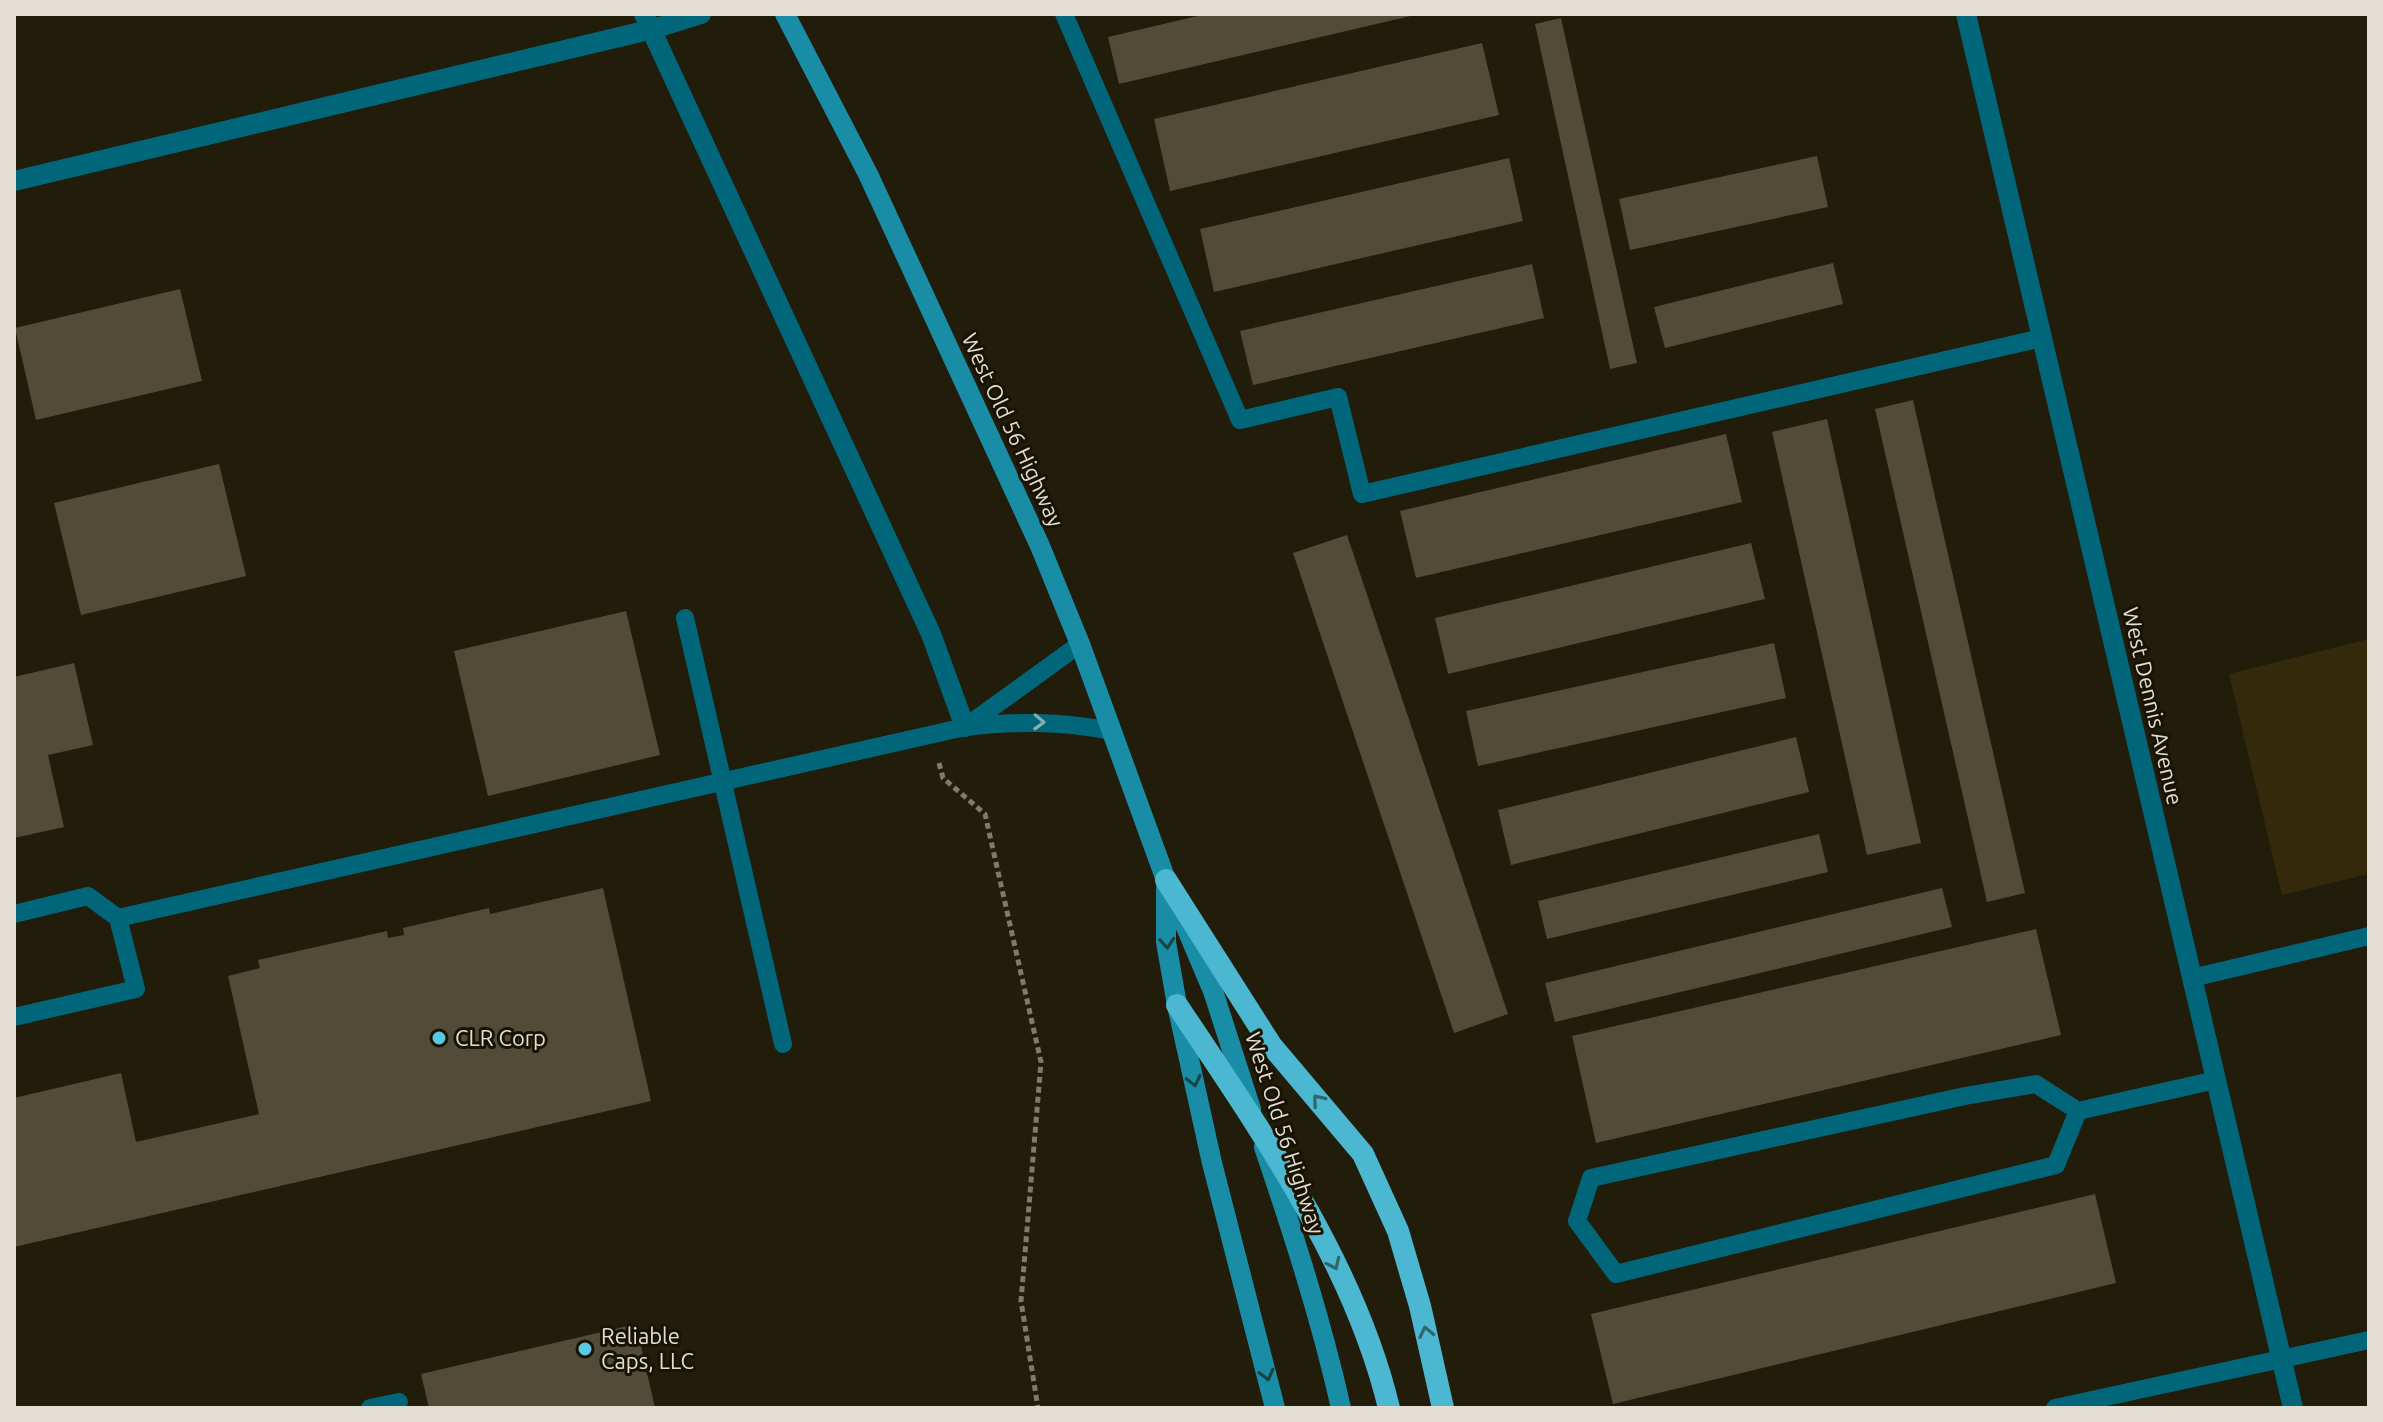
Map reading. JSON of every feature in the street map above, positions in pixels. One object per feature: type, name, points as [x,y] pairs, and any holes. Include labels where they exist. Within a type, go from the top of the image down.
[{"type":"highway","points":[[1166,880],[1271,1045],[1363,1154],[1398,1231],[1420,1306],[1443,1408]]},
{"type":"highway","points":[[1177,1005],[1255,1123],[1323,1242],[1355,1308],[1389,1408]]},
{"type":"main road","name":"West Old 56 Highway","points":[[785,14],[868,174],[1040,546],[1080,644],[1166,880],[1213,991],[1296,1239],[1326,1342],[1341,1408]]},
{"type":"main road","name":"West Old 56 Highway","points":[[1166,880],[1166,942],[1177,1005],[1212,1163],[1275,1408]]},
{"type":"street","points":[[14,181],[648,21],[701,14]]},
{"type":"street","name":"West Dennis Avenue","points":[[1966,14],[2293,1408]]},
{"type":"street","points":[[648,21],[931,634],[965,727]]},
{"type":"lane","points":[[1064,14],[1240,420],[1338,397],[1362,494],[2042,338]]},
{"type":"lane","points":[[685,618],[783,1044]]},
{"type":"lane","points":[[965,727],[1080,644]]},
{"type":"lane","points":[[118,918],[965,727],[1020,721],[1070,723],[1111,731]]},
{"type":"lane","points":[[14,914],[88,896],[118,918],[136,989],[14,1017]]},
{"type":"lane","points":[[2192,978],[2369,936]]},
{"type":"lane","points":[[2078,1111],[2056,1165],[1616,1274],[1577,1221],[1591,1178],[1965,1096],[2036,1084],[2078,1111],[2216,1080]]},
{"type":"lane","points":[[2055,1408],[2111,1402],[2369,1340]]},
{"type":"lane","points":[[370,1408],[399,1402]]},
{"type":"path","points":[[932,735],[943,778],[985,814],[1041,1062],[1021,1301],[1038,1408]]},
{"type":"shaded area","points":[[2369,639],[2369,874],[2282,895],[2229,674]]},
{"type":"building","points":[[1206,14],[1415,15],[1119,84],[1108,37]]},
{"type":"building","points":[[1561,18],[1637,363],[1610,369],[1535,24]]},
{"type":"building","points":[[1482,43],[1499,115],[1170,191],[1154,119]]},
{"type":"building","points":[[1817,156],[1828,207],[1630,250],[1619,199]]},
{"type":"building","points":[[1509,158],[1523,221],[1214,292],[1200,229]]},
{"type":"building","points":[[1833,263],[1843,304],[1665,348],[1654,307]]},
{"type":"building","points":[[1532,264],[1544,318],[1253,385],[1240,331]]},
{"type":"building","points":[[180,289],[202,381],[36,420],[15,328]]},
{"type":"building","points":[[1913,400],[2025,893],[1987,902],[1875,409]]},
{"type":"building","points":[[1827,419],[1921,843],[1867,855],[1772,432]]},
{"type":"building","points":[[1726,434],[1742,502],[1416,578],[1400,511]]},
{"type":"building","points":[[219,464],[246,576],[81,615],[54,503]]},
{"type":"building","points":[[1347,535],[1508,1014],[1454,1033],[1293,553]]},
{"type":"building","points":[[1751,543],[1765,599],[1448,674],[1435,618]]},
{"type":"building","points":[[626,611],[660,755],[488,796],[454,651]]},
{"type":"building","points":[[1774,643],[1786,698],[1478,766],[1466,711]]},
{"type":"building","points":[[74,663],[93,745],[48,755],[64,827],[14,838],[14,677]]},
{"type":"building","points":[[1796,737],[1809,792],[1511,865],[1498,810]]},
{"type":"building","points":[[1819,834],[1828,872],[1547,939],[1538,901]]},
{"type":"building","name":"CLR Corp","points":[[603,888],[651,1101],[14,1247],[14,1098],[121,1073],[136,1142],[259,1114],[228,976],[260,968],[258,960],[387,931],[388,938],[404,935],[403,928],[489,908],[490,914]]},
{"type":"building","points":[[1942,888],[1952,927],[1555,1022],[1545,983]]},
{"type":"building","points":[[2036,929],[2061,1035],[1596,1143],[1572,1036]]},
{"type":"building","points":[[2095,1194],[2116,1283],[1613,1404],[1591,1314]]},
{"type":"building","name":"Reliable Caps, LLC","points":[[636,1324],[655,1408],[429,1408],[421,1374]]},
{"type":"place","name":"CLR Corp","points":[[439,1038]]},
{"type":"place","name":"Reliable Caps, LLC","points":[[585,1349]]}]
